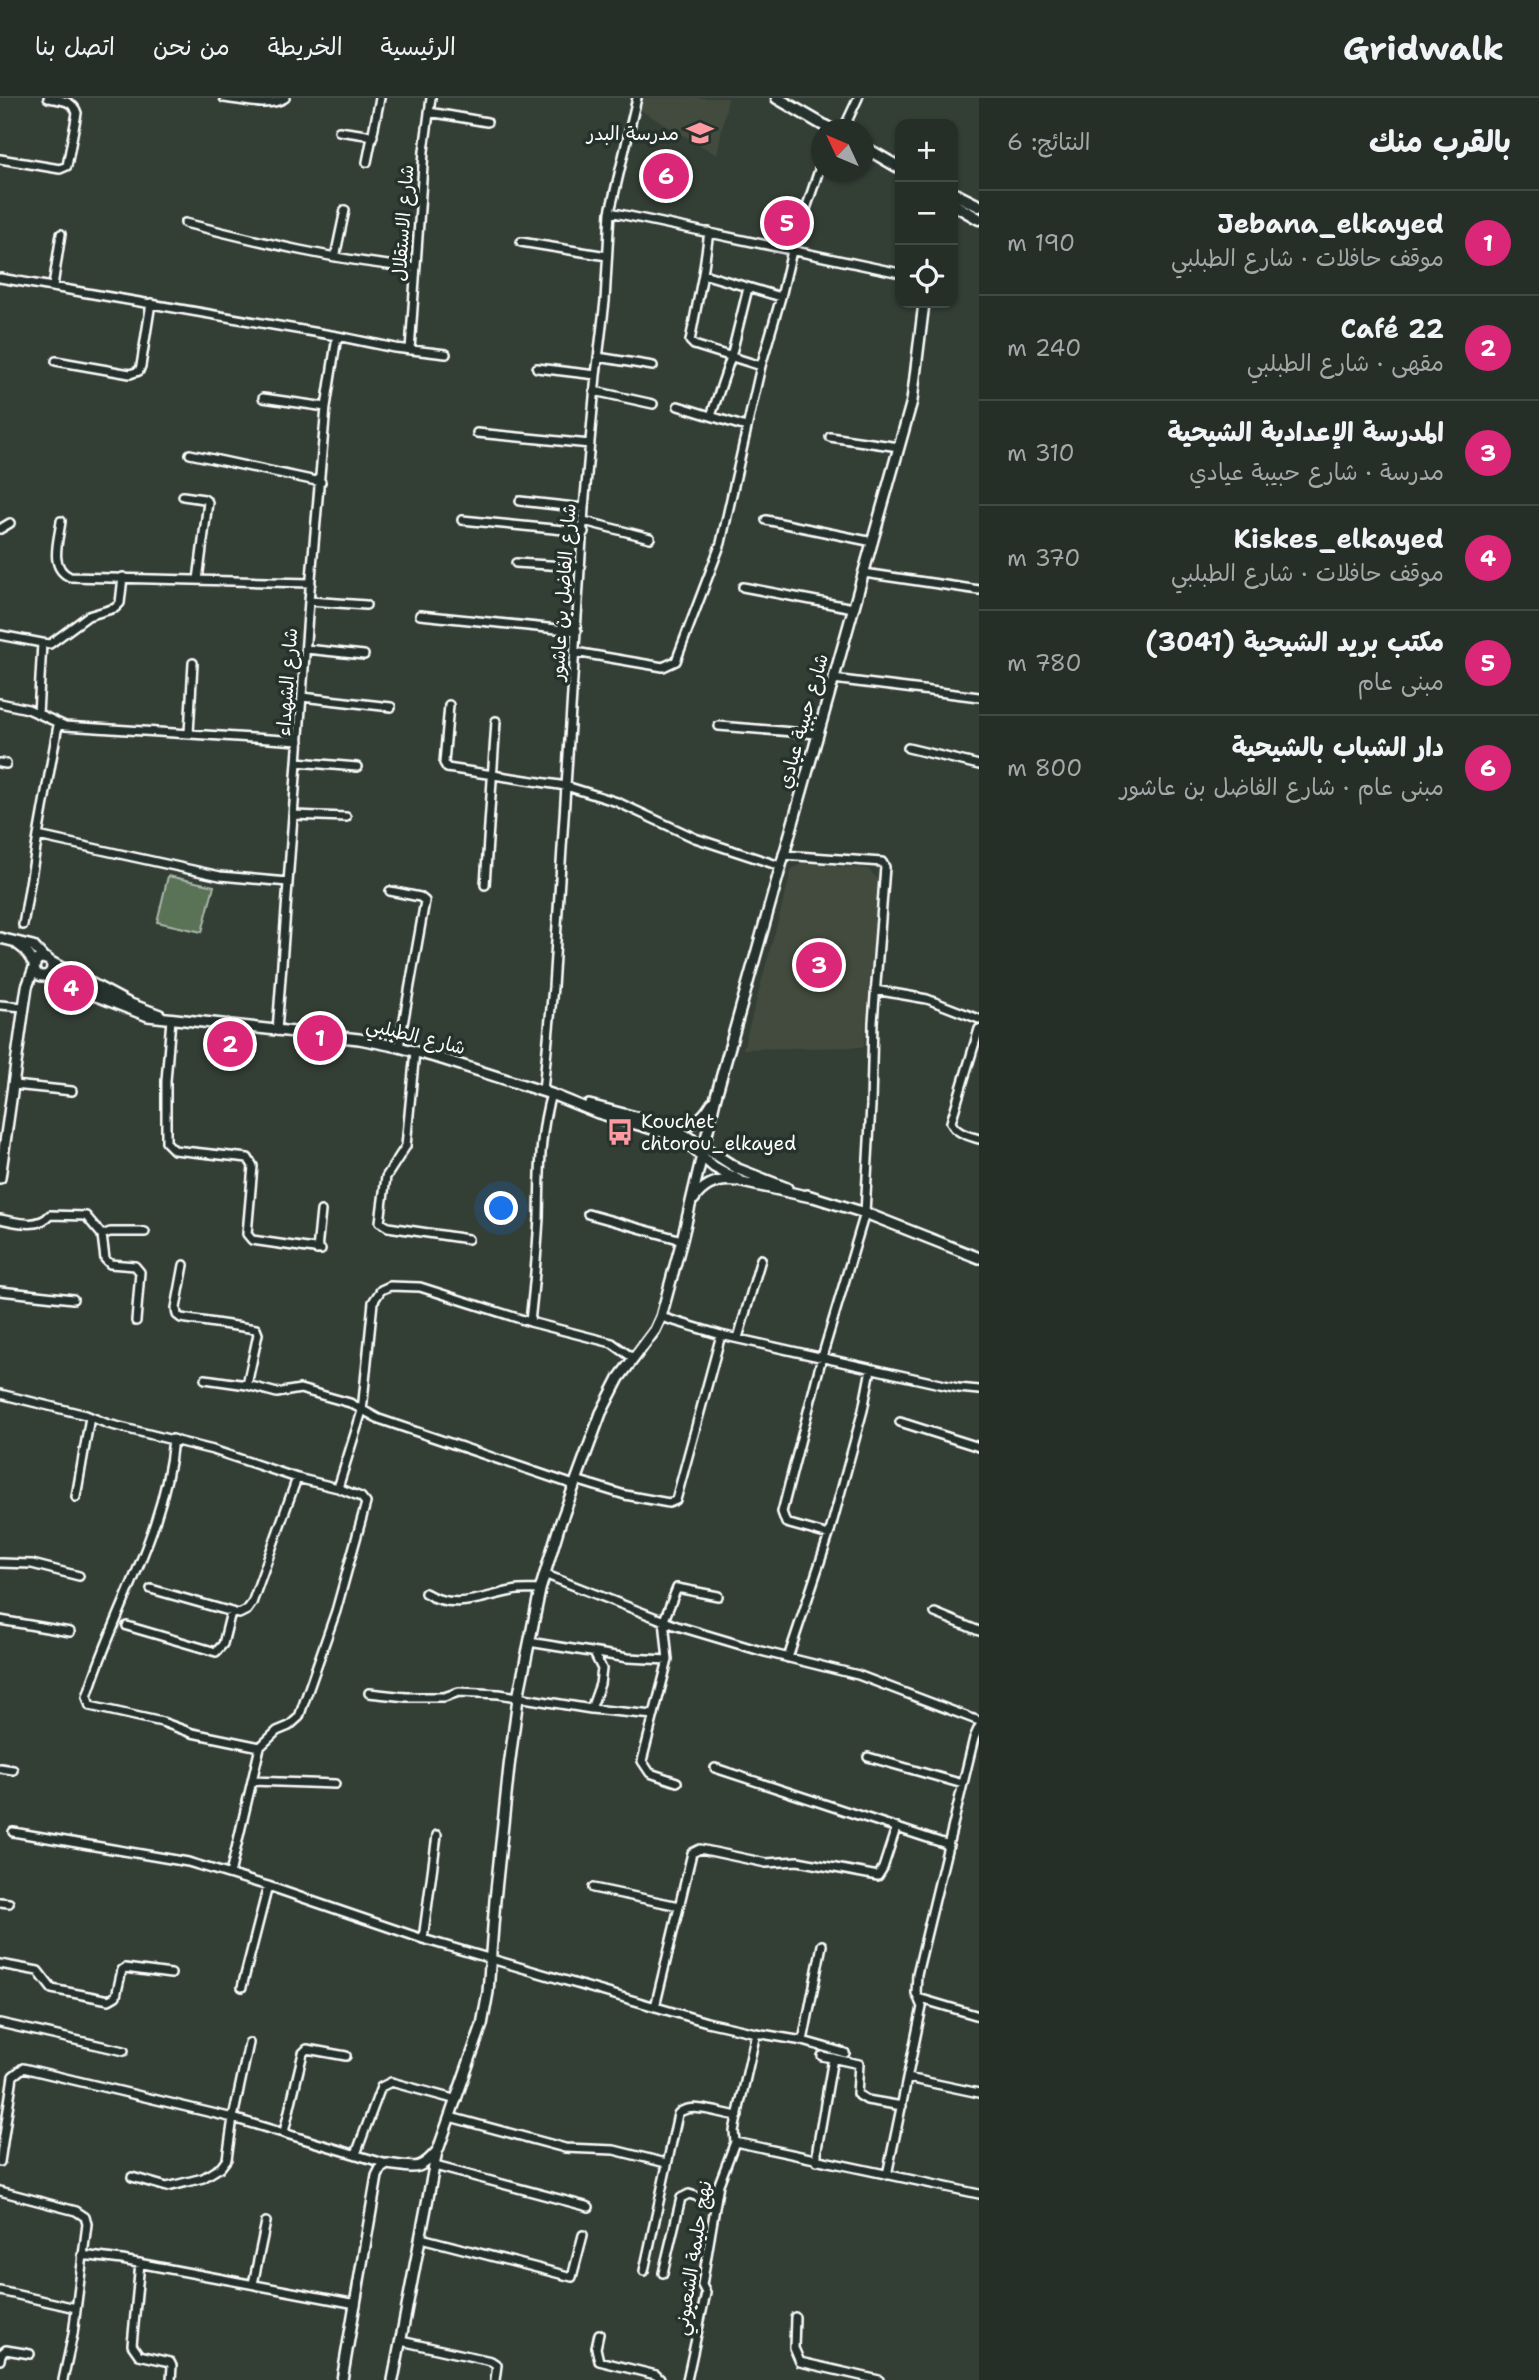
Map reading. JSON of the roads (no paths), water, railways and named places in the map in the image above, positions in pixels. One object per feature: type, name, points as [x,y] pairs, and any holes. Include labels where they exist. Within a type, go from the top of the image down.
[{"type":"main road","points":[[777,98],[813,119]]},
{"type":"main road","points":[[874,153],[895,165]]},
{"type":"main road","points":[[958,198],[979,206]]},
{"type":"main road","points":[[958,200],[979,219]]},
{"type":"street","points":[[0,159],[60,169],[67,166],[77,113],[69,102],[48,98]]},
{"type":"street","points":[[224,98],[267,102],[277,102],[285,98]]},
{"type":"street","points":[[367,162],[380,98]]},
{"type":"street","name":"شارع الاستقلال","points":[[410,350],[424,151],[431,98]]},
{"type":"street","name":"شارع الفاضل بن عاشور","points":[[530,1322],[594,391],[605,301],[610,212],[637,98]]},
{"type":"street","points":[[849,119],[858,98]]},
{"type":"street","points":[[429,112],[487,122]]},
{"type":"street","points":[[339,131],[373,136]]},
{"type":"street","points":[[575,652],[663,667],[676,661],[692,612],[719,550],[761,366],[792,251],[814,182]]},
{"type":"street","points":[[335,257],[345,210]]},
{"type":"street","points":[[610,212],[895,272]]},
{"type":"street","points":[[186,223],[279,247],[375,264],[416,268]]},
{"type":"street","points":[[709,232],[690,341],[694,345],[761,366]]},
{"type":"street","points":[[52,286],[61,234]]},
{"type":"street","points":[[521,242],[607,256]]},
{"type":"street","points":[[703,274],[781,297]]},
{"type":"street","points":[[0,278],[410,350],[446,354]]},
{"type":"street","points":[[712,416],[731,357],[748,288]]},
{"type":"street","points":[[56,361],[136,373],[141,368],[151,303]]},
{"type":"street","name":"شارع حبيبة عيادي","points":[[393,2380],[438,2150],[482,2025],[518,1698],[544,1574],[601,1413],[619,1378],[655,1330],[661,1317],[703,1157],[716,1096],[912,401],[923,308]]},
{"type":"street","name":"شارع الشهداء","points":[[277,1031],[309,601],[327,407],[337,336]]},
{"type":"street","points":[[598,357],[653,366]]},
{"type":"street","points":[[537,368],[596,375]]},
{"type":"street","points":[[594,391],[653,404]]},
{"type":"street","points":[[263,398],[327,407]]},
{"type":"street","points":[[678,407],[746,427]]},
{"type":"street","points":[[477,433],[590,444]]},
{"type":"street","points":[[830,437],[899,447]]},
{"type":"street","points":[[190,454],[321,482]]},
{"type":"street","points":[[183,496],[208,502],[198,580]]},
{"type":"street","points":[[520,501],[584,508]]},
{"type":"street","points":[[462,520],[584,531]]},
{"type":"street","points":[[766,520],[873,542]]},
{"type":"street","points":[[61,521],[56,562],[62,572],[70,577],[311,583]]},
{"type":"street","points":[[584,522],[650,538]]},
{"type":"street","points":[[0,529],[10,523]]},
{"type":"street","points":[[516,564],[581,567]]},
{"type":"street","points":[[864,573],[979,590]]},
{"type":"street","points":[[0,635],[51,643],[88,616],[115,608],[120,603],[123,577]]},
{"type":"street","points":[[743,587],[853,608]]},
{"type":"street","points":[[309,601],[366,605]]},
{"type":"street","points":[[420,615],[577,631]]},
{"type":"street","points":[[38,714],[42,643]]},
{"type":"street","points":[[306,649],[364,655]]},
{"type":"street","points":[[189,733],[193,663]]},
{"type":"street","points":[[833,679],[979,697]]},
{"type":"street","points":[[303,697],[391,707]]},
{"type":"street","points":[[0,703],[20,707],[58,724],[299,741]]},
{"type":"street","points":[[449,705],[444,763],[446,766],[566,786],[617,802],[695,838],[780,866]]},
{"type":"street","points":[[485,885],[496,721]]},
{"type":"street","points":[[23,925],[58,724]]},
{"type":"street","points":[[719,726],[817,734]]},
{"type":"street","points":[[908,748],[979,765]]},
{"type":"street","points":[[297,761],[357,766]]},
{"type":"street","points":[[293,815],[346,817]]},
{"type":"street","points":[[38,836],[220,876],[288,882]]},
{"type":"street","points":[[783,855],[884,864],[882,923],[875,990],[865,1213],[822,1357],[782,1516],[784,1521],[791,1525],[828,1535]]},
{"type":"street","points":[[390,891],[421,897],[425,901],[399,1046]]},
{"type":"street","name":"شارع الطبلبي","points":[[0,938],[33,946],[47,960],[128,1003],[168,1018]]},
{"type":"street","points":[[12,939],[25,950],[37,974],[44,976]]},
{"type":"street","points":[[0,1005],[25,1002],[44,976],[51,971],[47,960],[39,960],[34,966],[27,987],[25,1002],[14,1086],[0,1174]]},
{"type":"street","name":"شارع الطبلبي","points":[[44,976],[148,1016],[399,1046],[547,1092],[598,1113],[666,1133],[690,1146],[714,1167],[742,1182],[811,1197],[865,1213],[979,1258]]},
{"type":"street","points":[[875,990],[927,999],[979,1019]]},
{"type":"street","points":[[168,1018],[166,1142],[174,1150],[248,1158],[253,1166],[247,1234],[252,1240],[319,1250],[321,1211]]},
{"type":"street","points":[[979,1029],[951,1122],[953,1128],[979,1139]]},
{"type":"street","points":[[415,1051],[406,1146],[386,1178],[380,1222],[388,1227],[468,1240]]},
{"type":"street","points":[[14,1086],[72,1091]]},
{"type":"street","points":[[666,1124],[691,1125],[706,1113],[716,1096]]},
{"type":"street","name":"شارع الطبلبي","points":[[570,1101],[666,1124],[738,1169],[811,1197]]},
{"type":"street","points":[[690,1207],[697,1194],[712,1183],[726,1180],[742,1182]]},
{"type":"street","points":[[588,1214],[682,1240]]},
{"type":"street","points":[[0,1219],[33,1224],[44,1222],[50,1215],[86,1216],[102,1235],[105,1259],[110,1264],[135,1266],[140,1272],[136,1321]]},
{"type":"street","points":[[102,1235],[110,1232],[145,1232]]},
{"type":"street","points":[[738,1338],[761,1259]]},
{"type":"street","points":[[184,1265],[177,1315],[181,1318],[256,1329],[258,1334],[247,1385]]},
{"type":"street","points":[[338,1488],[362,1411],[373,1302],[381,1290],[390,1286],[402,1284],[420,1287],[530,1322],[612,1343],[633,1359]]},
{"type":"street","points":[[0,1291],[73,1299]]},
{"type":"street","points":[[661,1317],[721,1335],[958,1388],[979,1390]]},
{"type":"street","points":[[205,1379],[247,1385],[277,1393],[300,1389],[350,1403],[379,1419],[575,1483],[669,1503],[676,1500],[721,1335]]},
{"type":"street","points":[[788,1658],[828,1535],[863,1410],[871,1369]]},
{"type":"street","points":[[0,1394],[173,1439],[338,1488],[360,1497],[366,1503],[336,1611],[299,1717],[289,1726],[277,1731],[260,1747],[229,1874]]},
{"type":"street","points":[[76,1497],[90,1417]]},
{"type":"street","points":[[900,1422],[979,1447]]},
{"type":"street","points":[[173,1439],[163,1499],[153,1533],[109,1633],[87,1700],[90,1706],[162,1722],[192,1733],[260,1747]]},
{"type":"street","points":[[151,1589],[239,1614],[247,1610],[252,1603],[297,1478]]},
{"type":"street","points":[[0,1563],[32,1564],[79,1576]]},
{"type":"street","points":[[544,1574],[677,1626],[869,1678],[979,1721]]},
{"type":"street","points":[[677,1782],[650,1773],[642,1761],[668,1660],[664,1620],[677,1588],[718,1596]]},
{"type":"street","points":[[425,1593],[456,1603],[510,1591],[540,1590]]},
{"type":"street","points":[[127,1626],[216,1652],[223,1644],[231,1612]]},
{"type":"street","points":[[935,1613],[979,1631]]},
{"type":"street","points":[[0,1620],[70,1632]]},
{"type":"street","points":[[528,1642],[594,1653],[668,1660]]},
{"type":"street","points":[[591,1709],[602,1669],[594,1653]]},
{"type":"street","points":[[369,1693],[444,1697],[459,1692],[654,1715]]},
{"type":"street","points":[[887,2175],[922,2007],[915,1987],[917,1975],[979,1727]]},
{"type":"street","points":[[868,1757],[963,1784]]},
{"type":"street","points":[[0,1768],[13,1770]]},
{"type":"street","points":[[715,1768],[949,1844]]},
{"type":"street","points":[[252,1781],[335,1784]]},
{"type":"street","points":[[655,2007],[669,1957],[687,1865],[696,1850],[710,1850],[766,1863],[798,1861],[820,1864],[877,1876],[883,1867],[896,1828]]},
{"type":"street","points":[[13,1832],[176,1860],[229,1874],[423,1939],[655,2007],[756,2034],[803,2041],[845,2053]]},
{"type":"street","points":[[423,1939],[437,1835]]},
{"type":"street","points":[[242,1987],[268,1886]]},
{"type":"street","points":[[593,1888],[679,1906]]},
{"type":"street","points":[[0,1902],[9,1903]]},
{"type":"street","points":[[803,2041],[822,1945]]},
{"type":"street","points":[[0,1964],[38,1970],[53,1989],[109,2000],[116,1996],[122,1970],[125,1968],[171,1974]]},
{"type":"street","points":[[918,1998],[979,2016]]},
{"type":"street","points":[[0,2023],[124,2051]]},
{"type":"street","name":"نهج حليمة الشعبوني","points":[[687,2380],[706,2293],[702,2285],[715,2202],[735,2142],[734,2131],[756,2034]]},
{"type":"street","points":[[132,2177],[167,2187],[203,2178],[221,2167],[227,2159],[249,2043]]},
{"type":"street","points":[[284,2132],[303,2053],[307,2049],[346,2056]]},
{"type":"street","points":[[822,2056],[859,2064],[857,2094],[867,2100],[902,2106]]},
{"type":"street","points":[[817,2161],[820,2124],[833,2059]]},
{"type":"street","points":[[0,2162],[13,2076],[23,2068],[233,2118],[387,2164],[421,2166],[438,2150]]},
{"type":"street","points":[[908,2078],[979,2093]]},
{"type":"street","points":[[356,2154],[381,2087],[391,2082],[457,2100]]},
{"type":"street","points":[[644,2271],[675,2120],[680,2111],[690,2108],[738,2116]]},
{"type":"street","points":[[450,2117],[565,2148],[614,2150],[666,2163]]},
{"type":"street","points":[[735,2142],[979,2194]]},
{"type":"street","points":[[342,2380],[374,2185],[381,2168],[387,2164]]},
{"type":"street","points":[[435,2166],[589,2207]]},
{"type":"street","points":[[0,2191],[82,2214],[87,2224],[73,2334],[63,2380]]},
{"type":"street","points":[[663,2273],[681,2198],[690,2194],[715,2202]]},
{"type":"street","points":[[253,2284],[266,2222]]},
{"type":"street","points":[[421,2238],[572,2277],[583,2235]]},
{"type":"street","points":[[82,2255],[140,2263],[356,2304]]},
{"type":"street","points":[[140,2263],[132,2345],[139,2355],[170,2362],[171,2380]]},
{"type":"street","points":[[0,2291],[76,2308]]},
{"type":"street","points":[[795,2317],[794,2348],[800,2362],[879,2380]]},
{"type":"street","points":[[599,2334],[596,2348],[599,2361],[656,2375],[661,2380]]},
{"type":"street","points":[[401,2341],[491,2361],[497,2365],[495,2380]]},
{"type":"street","points":[[0,2360],[1,2354],[6,2350],[30,2354]]},
{"type":"place","name":"مدرسة البدر","points":[[700,133]]},
{"type":"place","name":"دار الشباب بالشيحية","points":[[666,176]]},
{"type":"place","name":"مكتب بريد الشيحية (3041)","points":[[787,223]]},
{"type":"place","name":"المدرسة الإعدادية الشيحية","points":[[819,965]]},
{"type":"place","name":"Kiskes_elkayed","points":[[71,988]]},
{"type":"place","name":"Jebana_elkayed","points":[[320,1038]]},
{"type":"place","name":"Café 22","points":[[230,1044]]},
{"type":"place","name":"Kouchet chtorou_elkayed","points":[[620,1132]]}]
